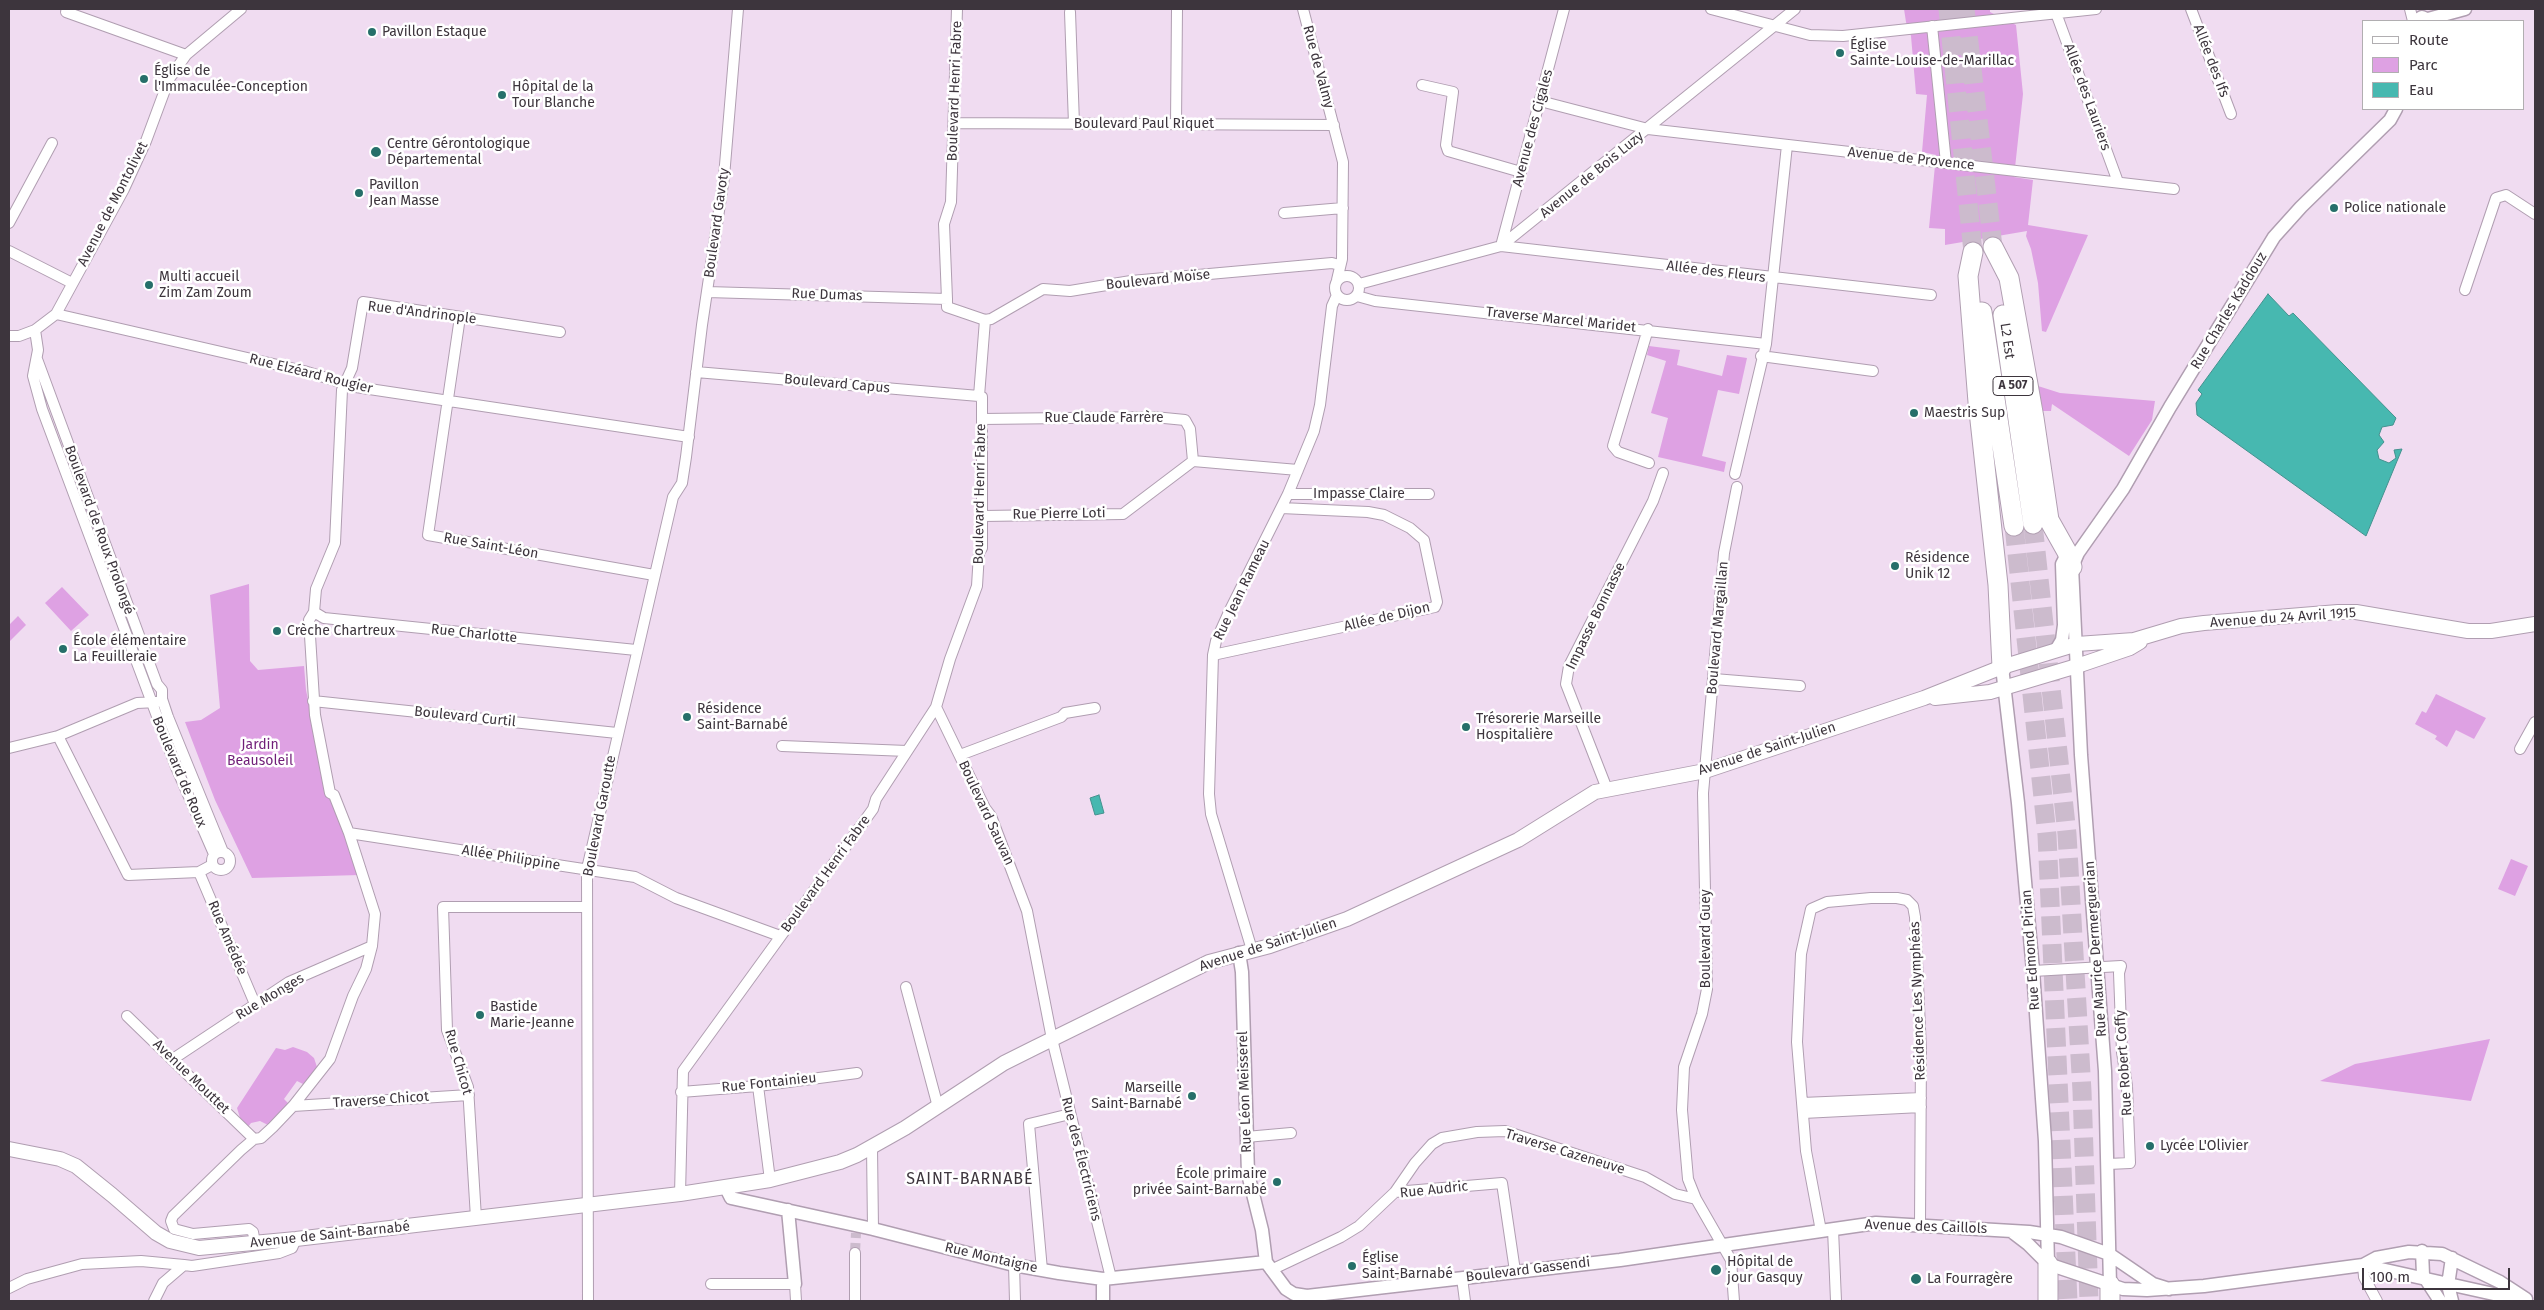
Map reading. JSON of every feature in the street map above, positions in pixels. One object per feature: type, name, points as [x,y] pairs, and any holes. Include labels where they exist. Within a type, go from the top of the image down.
[{"type":"highway","name":"L2 Est","points":[[2002,667],[1998,585],[1978,402],[1968,276],[1973,252],[2023,525],[1994,247],[2009,278],[2050,520],[2070,559]]},
{"type":"highway","points":[[2048,1264],[2048,1301]]},
{"type":"main road","name":"Avenue du 24 Avril 1915","points":[[2077,644],[2134,640],[2196,624],[2338,612],[2356,612],[2468,630],[2492,630],[2535,622]]},
{"type":"main road","name":"Avenue du 24 Avril 1915","points":[[2077,666],[2130,648],[2151,636]]},
{"type":"main road","name":"Avenue de Saint-Julien","points":[[680,1194],[770,1180],[840,1162],[872,1147],[1004,1064],[1052,1039],[1210,962],[1288,940],[1347,919],[1518,840],[1595,792],[1705,770],[1924,698],[2002,667],[2077,644]]},
{"type":"main road","name":"Avenue de Saint-Julien","points":[[1924,698],[1955,697],[2004,688],[2077,666]]},
{"type":"main road","name":"Avenue de Saint-Barnabé","points":[[9,1149],[60,1159],[76,1166],[156,1234],[170,1241],[199,1248],[296,1239],[680,1194]]},
{"type":"street","name":"Avenue de Montolivet","points":[[9,336],[19,336],[35,330],[56,314],[124,189],[146,141],[169,79],[186,55],[241,9]]},
{"type":"street","name":"Boulevard Gavoty","points":[[689,436],[696,372],[724,177],[738,9]]},
{"type":"street","name":"Boulevard Henri Fabre","points":[[946,299],[944,224],[951,202],[957,9]]},
{"type":"street","points":[[1176,124],[1177,9]]},
{"type":"street","name":"Rue de Valmy","points":[[1303,9],[1334,125]]},
{"type":"street","name":"Avenue des Cigales","points":[[1501,246],[1517,171],[1540,101],[1564,9]]},
{"type":"street","points":[[1711,9],[1772,27],[1810,35],[1842,36],[2096,9]]},
{"type":"street","name":"Avenue de Bois Luzy","points":[[1359,284],[1501,246],[1794,9]]},
{"type":"street","name":"Allée des Ifs","points":[[2191,9],[2231,114]]},
{"type":"street","points":[[2410,9],[2421,18],[2465,9]]},
{"type":"street","points":[[2449,20],[2465,9]]},
{"type":"street","points":[[64,10],[186,55]]},
{"type":"street","points":[[1070,12],[1074,124]]},
{"type":"street","name":"Allée des Lauriers","points":[[2056,13],[2118,182]]},
{"type":"street","points":[[1932,26],[1946,163]]},
{"type":"street","points":[[1422,85],[1453,92],[1446,145],[1448,151],[1517,171]]},
{"type":"street","name":"Avenue de Provence","points":[[1540,101],[1648,129],[2174,189]]},
{"type":"street","name":"Rue Charles Kaddouz","points":[[2056,650],[2062,640],[2064,625],[2061,572],[2124,489],[2170,407],[2274,237],[2301,207],[2390,120],[2395,110]]},
{"type":"street","name":"Boulevard Paul Riquet","points":[[954,123],[1334,125]]},
{"type":"street","points":[[1334,125],[1343,162],[1342,259],[1339,265],[1338,280],[1335,285],[1337,296],[1347,301],[1357,296],[1359,284],[1349,276],[1338,280]]},
{"type":"street","points":[[9,223],[52,143]]},
{"type":"street","points":[[1735,474],[1761,356],[1766,344],[1786,145]]},
{"type":"street","points":[[2465,290],[2496,198],[2506,195],[2535,214]]},
{"type":"street","points":[[1284,213],[1343,208]]},
{"type":"street","name":"Allée des Fleurs","points":[[1501,246],[1932,296]]},
{"type":"street","points":[[9,251],[72,283]]},
{"type":"street","name":"Boulevard Moïse","points":[[984,320],[991,319],[1043,289],[1070,291],[1130,281],[1332,263],[1339,265]]},
{"type":"street","name":"Rue Dumas","points":[[707,292],[946,299]]},
{"type":"street","name":"Rue Jean Rameau","points":[[1246,951],[1211,814],[1208,794],[1213,655],[1216,641],[1229,612],[1288,494],[1314,431],[1320,405],[1332,306],[1337,296]]},
{"type":"street","name":"Traverse Marcel Maridet","points":[[1357,296],[1375,301],[1648,329],[1766,344]]},
{"type":"street","points":[[946,299],[947,308],[984,320]]},
{"type":"street","name":"Rue d'Andrinople","points":[[344,382],[352,368],[363,302],[560,332]]},
{"type":"street","name":"Rue Elzéard Rougier","points":[[56,314],[344,382],[356,387],[689,436]]},
{"type":"street","name":"Rue Saint-Léon","points":[[460,317],[428,535],[654,575]]},
{"type":"street","name":"Boulevard Henri Fabre","points":[[680,1194],[683,1071],[873,809],[876,799],[936,707],[950,659],[977,586],[979,553],[982,548],[982,397],[979,396],[984,320]]},
{"type":"street","points":[[1648,329],[1613,446],[1618,452],[1649,463]]},
{"type":"street","name":"Boulevard de Roux Prolongé","points":[[35,330],[37,358],[156,684],[162,690],[162,699]]},
{"type":"street","points":[[1761,356],[1873,371]]},
{"type":"street","name":"Boulevard de Roux Prolongé","points":[[37,358],[33,376],[42,408],[146,688]]},
{"type":"street","name":"Boulevard Capus","points":[[696,372],[979,396]]},
{"type":"street","points":[[255,1243],[253,1232],[249,1228],[193,1234],[174,1229],[171,1221],[173,1216],[254,1139],[261,1138],[293,1106],[330,1059],[353,996],[366,969],[372,946],[375,914],[349,833],[334,795],[330,793],[313,701],[309,620],[314,612],[316,589],[335,544],[342,390],[344,382]]},
{"type":"street","name":"Rue Claude Farrère","points":[[982,419],[1154,417],[1185,420],[1190,429],[1192,461]]},
{"type":"street","name":"Boulevard Garoutte","points":[[588,1301],[586,1205],[588,1190],[587,869],[672,497],[682,483],[689,436]]},
{"type":"street","points":[[1192,461],[1298,470]]},
{"type":"street","name":"Rue Pierre Loti","points":[[983,516],[1123,514],[1192,461]]},
{"type":"street","name":"Impasse Bonnasse","points":[[1606,789],[1566,684],[1569,666],[1653,501],[1662,473]]},
{"type":"street","name":"Boulevard Margaillan","points":[[1705,770],[1724,553],[1737,487]]},
{"type":"street","name":"Impasse Claire","points":[[1288,494],[1429,494]]},
{"type":"street","name":"Allée de Dijon","points":[[1213,655],[1435,607],[1437,602],[1424,540],[1410,528],[1384,516],[1368,512],[1281,508]]},
{"type":"street","points":[[2070,559],[2077,644]]},
{"type":"street","name":"Rue Charlotte","points":[[314,612],[324,618],[636,650]]},
{"type":"street","name":"Rue Maurice Dermerguerian","points":[[2077,644],[2081,755],[2105,1070],[2109,1254]]},
{"type":"street","name":"Rue Edmond Pirian","points":[[2002,667],[2018,803],[2033,971],[2045,1141],[2047,1234]]},
{"type":"street","points":[[1714,679],[1800,686]]},
{"type":"street","points":[[137,703],[146,688],[156,684]]},
{"type":"street","name":"Boulevard de Roux","points":[[146,688],[176,767],[219,853],[230,860],[228,867],[218,870],[212,865],[199,872]]},
{"type":"street","name":"Boulevard de Roux","points":[[9,748],[58,736],[137,703],[151,703],[162,699],[219,853]]},
{"type":"street","name":"Boulevard Curtil","points":[[313,701],[617,733]]},
{"type":"street","name":"Boulevard Sauvan","points":[[936,707],[985,808],[991,816],[1027,911],[1052,1039]]},
{"type":"street","points":[[960,755],[1061,717],[1065,713],[1095,708]]},
{"type":"street","points":[[2520,750],[2535,722]]},
{"type":"street","points":[[58,736],[128,875],[199,872]]},
{"type":"street","points":[[782,746],[907,751]]},
{"type":"street","name":"Boulevard Guey","points":[[1705,770],[1707,989],[1702,1014],[1684,1067],[1682,1110],[1688,1179],[1696,1199],[1731,1260],[1734,1301]]},
{"type":"street","name":"Allée Philippine","points":[[349,833],[635,877],[676,898],[780,936]]},
{"type":"street","points":[[212,865],[219,853]]},
{"type":"street","name":"Rue Amédée","points":[[199,872],[255,1004]]},
{"type":"street","name":"Résidence Les Nymphéas","points":[[1836,1301],[1827,1230],[1806,1150],[1797,1042],[1797,1006],[1807,921],[1811,909],[1817,904],[1872,898],[1897,898],[1907,900],[1913,906],[1920,1031],[1920,1225]]},
{"type":"street","name":"Rue Chicot","points":[[476,1218],[469,1095],[447,1030],[442,907],[587,907]]},
{"type":"street","name":"Rue Monges","points":[[173,1059],[289,982],[372,946]]},
{"type":"street","name":"Rue Léon Meisserel","points":[[1246,951],[1242,972],[1248,1174],[1262,1230],[1268,1266]]},
{"type":"street","name":"Rue Robert Coffy","points":[[2033,971],[2121,966],[2119,973],[2122,1052],[2127,1086],[2130,1163],[2108,1164]]},
{"type":"street","points":[[906,987],[938,1107]]},
{"type":"street","name":"Avenue Mouttet","points":[[127,1016],[254,1139]]},
{"type":"street","name":"Rue des Électriciens","points":[[1052,1039],[1107,1278]]},
{"type":"street","name":"Rue Fontainieu","points":[[682,1092],[758,1086],[856,1073]]},
{"type":"street","points":[[758,1086],[770,1180]]},
{"type":"street","name":"Traverse Chicot","points":[[293,1106],[469,1095]]},
{"type":"street","points":[[1802,1108],[1921,1102]]},
{"type":"street","points":[[1042,1270],[1029,1124],[1070,1114]]},
{"type":"street","name":"Traverse Cazeneuve","points":[[1396,1192],[1432,1144],[1442,1138],[1477,1132],[1505,1131],[1645,1177],[1675,1194],[1696,1199]]},
{"type":"street","points":[[1246,1137],[1291,1133]]},
{"type":"street","points":[[872,1147],[873,1229]]},
{"type":"street","name":"Rue Audric","points":[[1268,1266],[1341,1237],[1359,1226],[1396,1192],[1502,1183],[1515,1271]]},
{"type":"street","name":"Rue Montaigne","points":[[726,1188],[731,1198],[788,1210],[856,1229],[873,1229],[1014,1265],[1042,1270],[1107,1278],[1268,1266]]},
{"type":"street","points":[[788,1210],[796,1301]]},
{"type":"street","name":"Avenue des Caillols","points":[[1723,1245],[1876,1223],[2047,1234],[2109,1254],[2153,1284],[2169,1289]]},
{"type":"street","name":"Avenue des Caillols","points":[[2011,1231],[2028,1244],[2048,1264],[2110,1293],[2123,1289],[2169,1289],[2363,1265],[2386,1256],[2422,1251],[2442,1254],[2452,1258]]},
{"type":"street","points":[[2047,1234],[2048,1264]]},
{"type":"street","points":[[9,1288],[27,1279],[82,1264],[140,1261],[184,1265],[278,1253],[292,1248],[296,1239]]},
{"type":"street","name":"Boulevard Gassendi","points":[[1307,1299],[1333,1293],[1620,1260],[1723,1245]]},
{"type":"street","points":[[2422,1251],[2421,1268],[2440,1301]]},
{"type":"street","points":[[855,1253],[855,1301]]},
{"type":"street","points":[[2109,1254],[2110,1293]]},
{"type":"street","points":[[2452,1301],[2448,1286],[2452,1258],[2531,1301]]},
{"type":"street","points":[[154,1301],[163,1283],[184,1265]]},
{"type":"street","points":[[1014,1265],[1015,1301]]},
{"type":"street","points":[[2363,1265],[2364,1277],[2377,1301]]},
{"type":"street","name":"Avenue des Caillols","points":[[2363,1265],[2448,1286]]},
{"type":"street","points":[[1268,1266],[1286,1289],[1307,1299]]},
{"type":"street","points":[[1103,1301],[1107,1278]]},
{"type":"street","points":[[1462,1278],[1464,1301]]},
{"type":"street","points":[[711,1284],[795,1284]]},
{"type":"street","points":[[2448,1286],[2525,1301]]},
{"type":"green space","points":[[1904,9],[1990,9],[1990,12],[2016,25],[2023,94],[2014,177],[2033,180],[2028,225],[2088,235],[2046,332],[2042,331],[2038,283],[2031,249],[2026,236],[2027,231],[1945,245],[1945,229],[1929,228],[1936,155],[1922,152],[1927,95],[1916,94],[1911,36]]},
{"type":"green space","points":[[1649,346],[1680,350],[1677,365],[1722,376],[1727,355],[1747,358],[1739,394],[1718,390],[1702,456],[1726,462],[1724,472],[1658,457],[1668,418],[1651,413],[1666,361],[1647,355]]},
{"type":"green space","points":[[2038,386],[2060,393],[2155,401],[2152,420],[2129,456],[2052,404],[2051,411],[2043,411]]},
{"type":"green space","name":"Jardin Beausoleil","points":[[249,584],[250,661],[258,670],[304,666],[306,690],[325,781],[360,875],[252,878],[215,800],[185,722],[201,720],[220,708],[210,595]]},
{"type":"green space","points":[[62,587],[89,615],[71,631],[45,603]]},
{"type":"green space","points":[[18,616],[26,625],[9,642],[9,625]]},
{"type":"green space","points":[[2436,694],[2486,718],[2474,739],[2456,730],[2447,747],[2435,739],[2437,736],[2415,724],[2422,711],[2426,713]]},
{"type":"green space","points":[[2511,859],[2528,866],[2515,896],[2498,889]]},
{"type":"green space","points":[[2490,1039],[2471,1101],[2320,1081],[2355,1064]]},
{"type":"green space","points":[[293,1047],[307,1052],[314,1058],[318,1070],[305,1085],[297,1081],[284,1099],[290,1105],[270,1126],[260,1121],[251,1123],[248,1127],[240,1118],[237,1108],[276,1048],[285,1050]]},
{"type":"water","points":[[2268,294],[2289,316],[2293,313],[2396,418],[2393,425],[2382,427],[2379,435],[2384,442],[2377,450],[2379,459],[2389,463],[2396,458],[2394,450],[2402,449],[2366,536],[2197,415],[2196,403],[2202,394],[2198,390]]},
{"type":"water","points":[[1099,795],[1104,813],[1095,815],[1090,798]]},
{"type":"tunnel","points":[[1948,9],[1973,252]]},
{"type":"tunnel","points":[[1965,9],[1993,247]]},
{"type":"tunnel","points":[[2033,524],[2067,834],[2082,1091],[2089,1301]]},
{"type":"tunnel","points":[[2014,526],[2047,835],[2068,1301]]},
{"type":"tunnel","points":[[855,1253],[856,1233]]},
{"type":"place","name":"Pavillon Estaque","points":[[372,32]]},
{"type":"place","name":"Église Sainte-Louise-de-Marillac","points":[[1840,53]]},
{"type":"place","name":"Église de l'Immaculée-Conception","points":[[144,79]]},
{"type":"place","name":"Hôpital de la Tour Blanche","points":[[502,95]]},
{"type":"place","name":"Centre Gérontologique Départemental","points":[[376,152]]},
{"type":"place","name":"Pavillon Jean Masse","points":[[359,193]]},
{"type":"place","name":"Police nationale","points":[[2334,208]]},
{"type":"place","name":"Multi accueil Zim Zam Zoum","points":[[149,285]]},
{"type":"place","name":"Maestris Sup","points":[[1914,413]]},
{"type":"place","name":"Résidence Unik 12","points":[[1895,566]]},
{"type":"place","name":"Crèche Chartreux","points":[[277,631]]},
{"type":"place","name":"École élémentaire La Feuilleraie","points":[[63,649]]},
{"type":"place","name":"Résidence Saint-Barnabé","points":[[687,717]]},
{"type":"place","name":"Trésorerie Marseille Hospitalière","points":[[1466,727]]},
{"type":"place","name":"Bastide Marie-Jeanne","points":[[480,1015]]},
{"type":"place","name":"Marseille Saint-Barnabé","points":[[1192,1096]]},
{"type":"place","name":"Lycée L'Olivier","points":[[2150,1146]]},
{"type":"place","name":"École primaire privée Saint-Barnabé","points":[[1277,1182]]},
{"type":"place","name":"Église Saint-Barnabé","points":[[1352,1266]]},
{"type":"place","name":"Hôpital de jour Gasquy","points":[[1716,1270]]},
{"type":"place","name":"La Fourragère","points":[[1916,1279]]},
{"type":"district","name":"SAINT-BARNABÉ","points":[[970,1180]]}]
